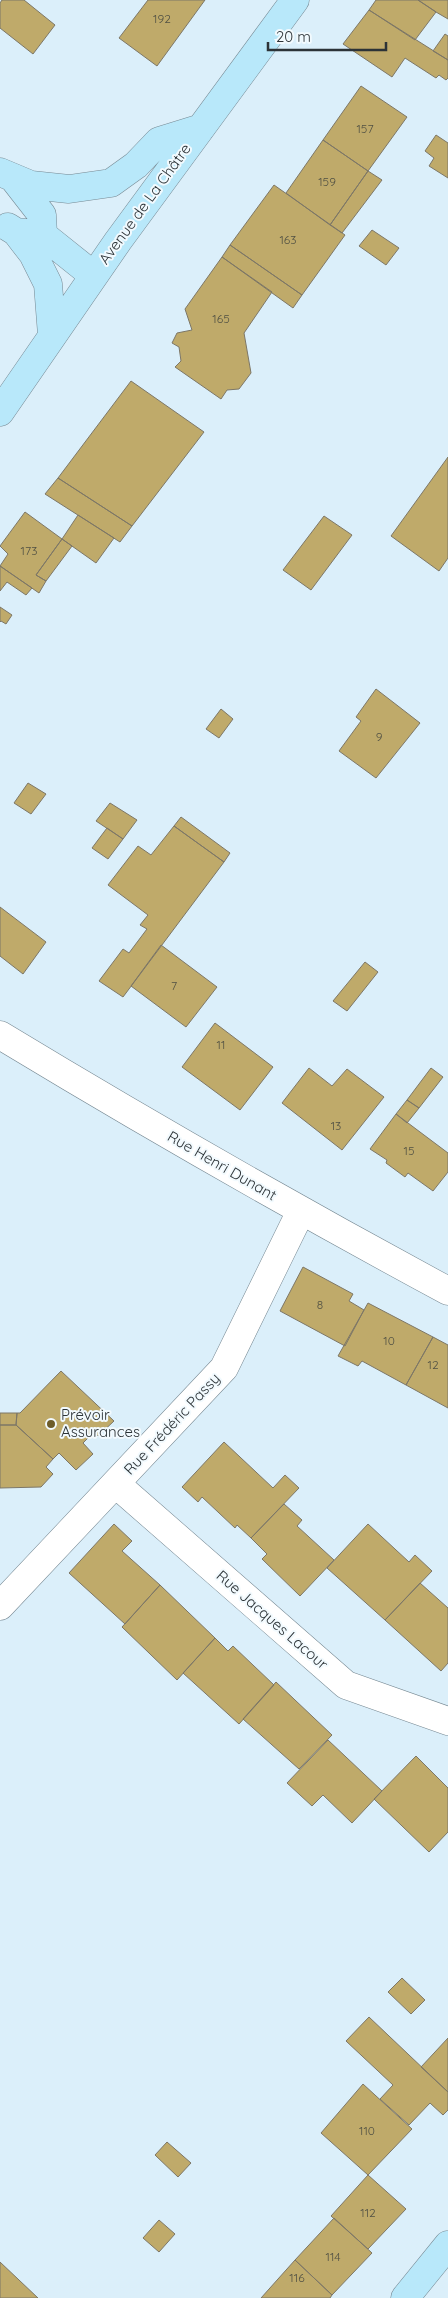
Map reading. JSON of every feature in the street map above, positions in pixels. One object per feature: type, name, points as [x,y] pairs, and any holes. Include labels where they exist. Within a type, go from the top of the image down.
[{"type":"street","name":"Avenue de La Châtre","points":[[0,412],[93,275],[296,0]]},
{"type":"street","points":[[7,175],[31,184],[69,189],[111,183],[136,165],[159,141],[201,128]]},
{"type":"street","points":[[7,175],[42,215],[43,235]]},
{"type":"street","points":[[8,227],[43,235],[93,275]]},
{"type":"street","points":[[8,227],[33,254],[48,284],[52,335]]},
{"type":"street","name":"Rue Henri Dunant","points":[[0,1035],[133,1115],[301,1211],[448,1291]]},
{"type":"street","name":"Rue Frédéric Passy","points":[[0,1606],[224,1368],[301,1211]]},
{"type":"street","name":"Rue Jacques Lacour","points":[[116,1484],[346,1685],[448,1721]]},
{"type":"street","points":[[405,2298],[448,2245]]},
{"type":"building","points":[[2,0],[24,0],[55,25],[33,54],[0,28],[0,3]]},
{"type":"building","points":[[148,0],[205,0],[157,66],[119,38]]},
{"type":"building","points":[[376,0],[418,0],[436,12],[415,40],[369,10]]},
{"type":"building","points":[[418,0],[448,0],[448,19],[436,12]]},
{"type":"building","points":[[369,10],[448,60],[448,78],[446,80],[439,75],[436,78],[405,58],[392,77],[343,44]]},
{"type":"building","points":[[445,34],[448,36],[448,60],[433,51]]},
{"type":"building","points":[[361,86],[407,117],[368,171],[323,140]]},
{"type":"building","points":[[436,135],[448,143],[448,178],[429,166],[434,158],[425,151]]},
{"type":"building","points":[[323,140],[368,171],[330,225],[286,193]]},
{"type":"building","points":[[368,171],[382,180],[342,233],[330,225]]},
{"type":"building","points":[[274,185],[345,235],[302,295],[230,245]]},
{"type":"building","points":[[372,230],[399,248],[386,265],[359,246]]},
{"type":"building","points":[[230,245],[302,295],[293,308],[222,257]]},
{"type":"building","points":[[222,257],[272,292],[244,333],[251,373],[239,389],[227,390],[221,399],[175,367],[181,361],[179,347],[172,343],[177,333],[192,330],[185,309]]},
{"type":"building","points":[[131,381],[204,432],[132,526],[58,478]]},
{"type":"building","points":[[448,457],[448,558],[439,571],[391,536]]},
{"type":"building","points":[[58,478],[132,526],[120,542],[45,494]]},
{"type":"building","points":[[25,512],[62,539],[36,575],[46,581],[39,593],[0,566],[8,554],[0,546]]},
{"type":"building","points":[[78,515],[114,538],[96,563],[62,539]]},
{"type":"building","points":[[324,516],[352,535],[311,590],[283,570]]},
{"type":"building","points":[[62,539],[72,546],[46,581],[36,575]]},
{"type":"building","points":[[0,566],[32,588],[26,595],[7,582],[0,591]]},
{"type":"building","points":[[0,607],[12,615],[6,624],[0,622]]},
{"type":"building","points":[[376,689],[420,723],[376,778],[339,751],[361,721],[356,717]]},
{"type":"building","points":[[221,709],[233,719],[219,738],[206,729]]},
{"type":"building","points":[[28,783],[46,794],[31,814],[14,803]]},
{"type":"building","points":[[110,803],[137,820],[123,839],[96,821]]},
{"type":"building","points":[[181,817],[230,853],[224,862],[174,826]]},
{"type":"building","points":[[174,826],[224,862],[123,997],[99,981],[123,949],[129,953],[147,929],[140,925],[148,915],[108,885],[138,846],[151,855]]},
{"type":"building","points":[[107,828],[123,839],[108,859],[92,848]]},
{"type":"building","points":[[0,907],[46,942],[23,974],[0,956]]},
{"type":"building","points":[[161,945],[217,987],[186,1027],[131,986]]},
{"type":"building","points":[[365,962],[378,972],[347,1011],[333,1001]]},
{"type":"building","points":[[215,1023],[273,1067],[240,1110],[182,1067]]},
{"type":"building","points":[[309,1068],[332,1086],[347,1069],[384,1097],[342,1150],[282,1103]]},
{"type":"building","points":[[431,1068],[443,1077],[419,1108],[407,1100]]},
{"type":"building","points":[[407,1100],[419,1108],[407,1123],[396,1114]]},
{"type":"building","points":[[396,1114],[448,1153],[448,1172],[433,1191],[408,1173],[405,1177],[386,1163],[387,1160],[370,1149]]},
{"type":"building","points":[[303,1267],[353,1294],[349,1301],[364,1310],[345,1346],[280,1311]]},
{"type":"building","points":[[368,1303],[433,1337],[406,1385],[362,1361],[358,1366],[338,1356]]},
{"type":"building","points":[[433,1337],[448,1345],[448,1408],[406,1385]]},
{"type":"building","points":[[61,1371],[114,1421],[98,1436],[94,1432],[83,1443],[93,1454],[76,1470],[59,1453],[53,1459],[16,1425],[17,1413],[20,1413]]},
{"type":"building","points":[[0,1413],[17,1413],[16,1425],[0,1425]]},
{"type":"building","points":[[0,1425],[16,1425],[53,1459],[46,1467],[53,1474],[41,1487],[0,1488]]},
{"type":"building","points":[[224,1442],[273,1488],[285,1475],[299,1488],[251,1538],[237,1525],[235,1528],[202,1497],[198,1502],[182,1487]]},
{"type":"building","points":[[284,1504],[302,1520],[297,1526],[334,1560],[300,1596],[262,1559],[267,1554],[251,1538]]},
{"type":"building","points":[[114,1524],[132,1541],[122,1551],[160,1585],[125,1624],[69,1573]]},
{"type":"building","points":[[368,1524],[409,1562],[415,1555],[432,1571],[385,1620],[327,1568]]},
{"type":"building","points":[[420,1583],[448,1608],[448,1663],[441,1671],[385,1620]]},
{"type":"building","points":[[160,1585],[215,1638],[177,1680],[122,1627]]},
{"type":"building","points":[[215,1638],[228,1651],[233,1646],[274,1685],[239,1724],[183,1673]]},
{"type":"building","points":[[276,1682],[332,1735],[299,1769],[243,1719]]},
{"type":"building","points":[[328,1740],[382,1791],[352,1823],[323,1795],[312,1806],[287,1783]]},
{"type":"building","points":[[416,1756],[448,1788],[448,1832],[429,1852],[374,1799]]},
{"type":"building","points":[[402,1978],[425,2000],[411,2014],[388,1992]]},
{"type":"building","points":[[369,2017],[448,2092],[448,2110],[443,2115],[430,2103],[409,2125],[380,2099],[393,2085],[346,2041]]},
{"type":"building","points":[[448,2038],[448,2092],[421,2067]]},
{"type":"building","points":[[363,2084],[412,2129],[368,2175],[321,2133]]},
{"type":"building","points":[[167,2142],[191,2163],[178,2177],[155,2155]]},
{"type":"building","points":[[368,2175],[406,2209],[368,2249],[331,2216]]},
{"type":"building","points":[[334,2218],[372,2253],[332,2295],[295,2260]]},
{"type":"building","points":[[159,2220],[175,2234],[159,2252],[143,2238]]},
{"type":"building","points":[[295,2260],[332,2295],[330,2298],[261,2298]]},
{"type":"building","points":[[0,2262],[38,2298],[0,2298]]},
{"type":"place","name":"Prévoir Assurances","points":[[51,1424]]}]
